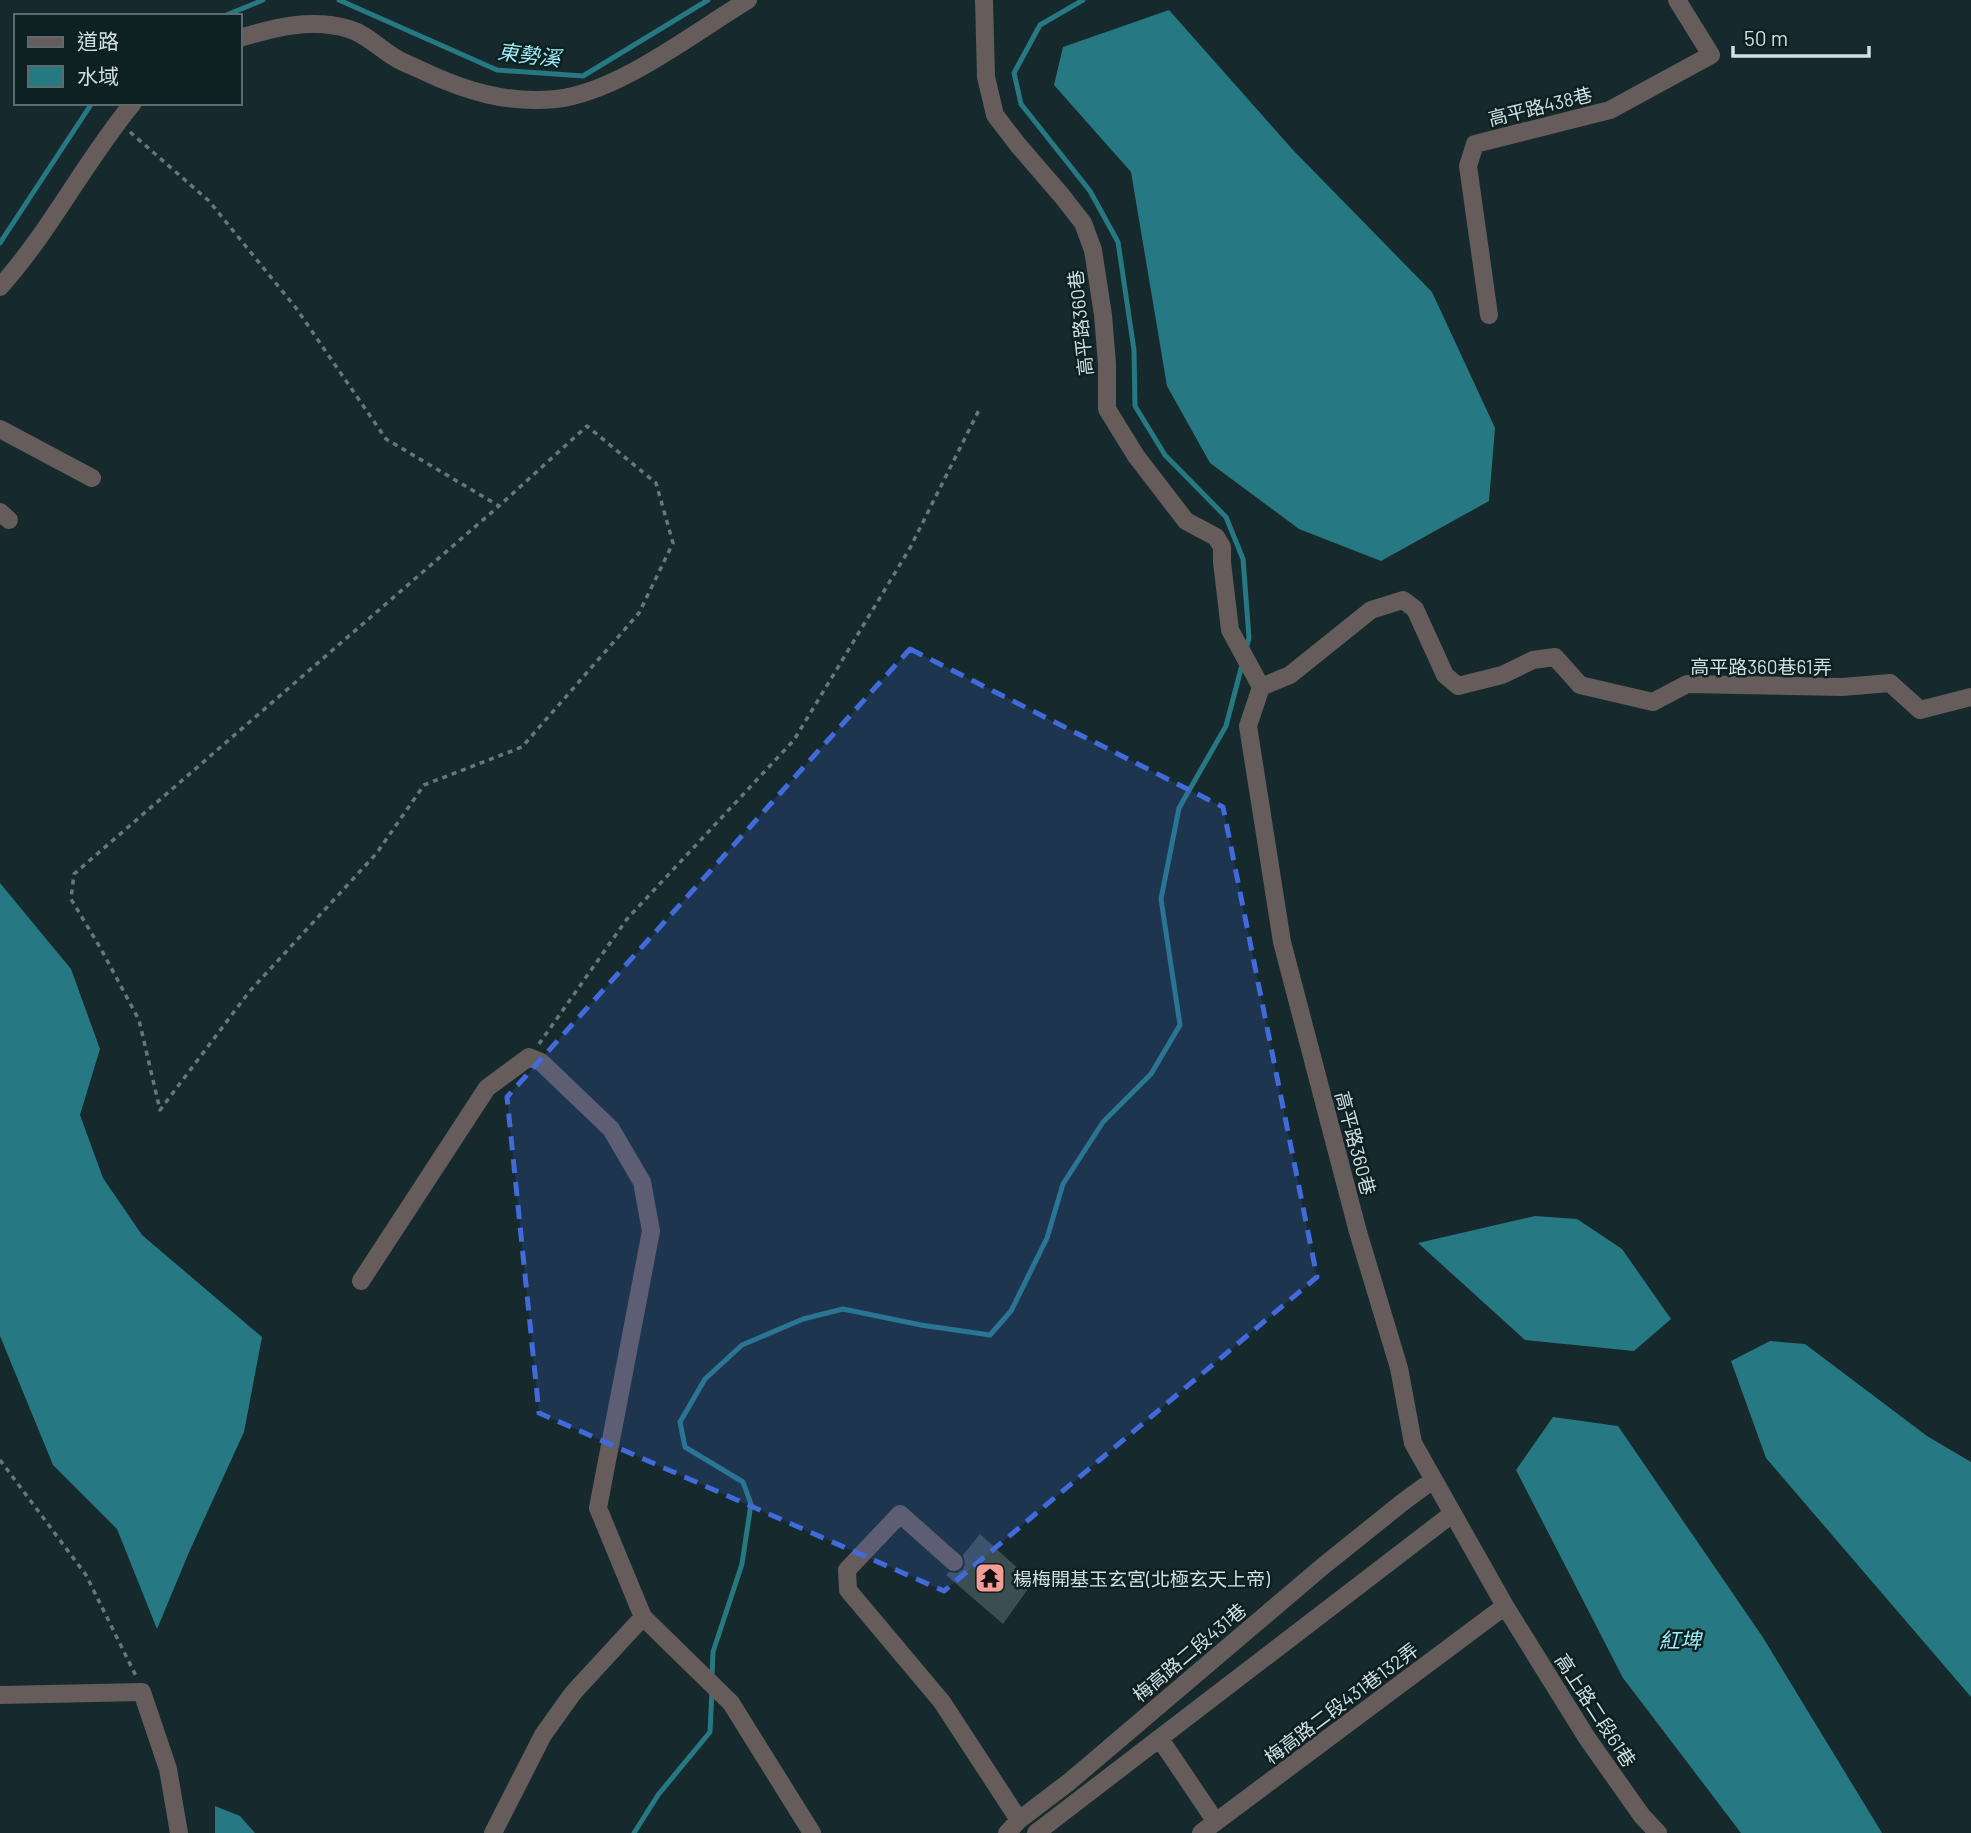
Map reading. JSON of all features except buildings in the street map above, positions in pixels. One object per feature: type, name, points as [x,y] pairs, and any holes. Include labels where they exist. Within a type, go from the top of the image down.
[{"type":"street","points":[[242,38],[298,24],[326,25],[351,30],[379,45],[395,58],[482,94],[512,100],[557,99],[599,88],[625,76],[748,0]]},
{"type":"street","name":"高平路360巷","points":[[984,0],[986,77],[995,115],[1083,223],[1093,250],[1103,315],[1107,409],[1136,456],[1185,521],[1216,537],[1222,547],[1230,630],[1261,687],[1248,726],[1282,942],[1358,1232],[1399,1368],[1413,1443],[1505,1606]]},
{"type":"street","name":"高平路438巷","points":[[1489,315],[1468,166],[1475,144],[1610,110],[1711,55],[1678,0]]},
{"type":"street","points":[[0,287],[56,214],[89,162],[131,105]]},
{"type":"street","points":[[0,429],[92,478]]},
{"type":"street","name":"高平路360巷61弄","points":[[1261,687],[1290,675],[1371,610],[1404,600],[1415,609],[1445,675],[1458,686],[1502,675],[1533,660],[1555,657],[1580,685],[1653,702],[1687,684],[1842,687],[1889,684],[1920,710],[1971,697]]},
{"type":"street","points":[[361,1282],[487,1088],[529,1057],[541,1062],[611,1129],[642,1182],[651,1231],[598,1508],[643,1617],[731,1703],[812,1833]]},
{"type":"street","name":"梅高路二段431巷","points":[[1013,1827],[1332,1559],[1433,1480]]},
{"type":"street","points":[[954,1562],[900,1514],[847,1570],[848,1590],[942,1703],[1013,1827]]},
{"type":"street","points":[[1036,1833],[1452,1514]]},
{"type":"street","name":"梅高路二段431巷132弄","points":[[1201,1833],[1505,1606]]},
{"type":"street","name":"高上路二段61巷","points":[[1505,1606],[1587,1738],[1642,1816],[1658,1833]]},
{"type":"street","points":[[494,1833],[544,1735],[573,1693],[643,1617]]},
{"type":"street","points":[[0,1695],[142,1692],[168,1769],[179,1833]]},
{"type":"street","points":[[1160,1739],[1216,1822]]},
{"type":"path","points":[[118,121],[209,201],[296,308],[386,439],[499,506]]},
{"type":"path","points":[[529,1057],[627,919],[793,740],[910,548],[979,410]]},
{"type":"path","points":[[587,426],[656,483],[673,543],[639,613],[522,747],[424,786],[376,854],[250,992],[160,1110],[139,1020],[71,900],[74,874],[499,506],[587,426]]},
{"type":"path","points":[[0,1460],[86,1575],[131,1664],[142,1692]]},
{"type":"highlighted area","points":[[910,649],[1223,807],[1317,1277],[944,1591],[539,1413],[507,1097]]},
{"type":"water","points":[[1169,10],[1293,150],[1432,292],[1495,428],[1489,501],[1381,561],[1299,529],[1210,463],[1167,386],[1131,172],[1054,85],[1063,47]]},
{"type":"water","points":[[0,883],[71,969],[100,1049],[80,1115],[103,1178],[142,1235],[262,1337],[244,1432],[157,1629],[117,1529],[53,1465],[0,1336]]},
{"type":"water","points":[[1535,1216],[1577,1219],[1622,1249],[1671,1319],[1634,1351],[1525,1340],[1418,1243]]},
{"type":"water","points":[[1770,1341],[1805,1344],[1927,1436],[1971,1462],[1971,1697],[1766,1458],[1731,1361]]},
{"type":"water","name":"紅埤","points":[[1553,1417],[1618,1426],[1762,1636],[1882,1833],[1741,1833],[1623,1678],[1516,1470]]},
{"type":"water","points":[[215,1806],[240,1816],[255,1833],[215,1833]]},
{"type":"waterway","name":"東勢溪","points":[[229,14],[263,0]]},
{"type":"waterway","name":"東勢溪","points":[[339,0],[497,70],[583,76],[708,0]]},
{"type":"waterway","points":[[1083,0],[1040,25],[1014,73],[1021,104],[1090,191],[1118,242],[1134,350],[1135,406],[1165,455],[1226,517],[1243,559],[1249,638],[1246,649]]},
{"type":"waterway","name":"東勢溪","points":[[0,243],[91,105]]},
{"type":"waterway","points":[[712,1677],[713,1652],[742,1564],[751,1504],[743,1482],[685,1447],[680,1422],[705,1379],[742,1345],[803,1319],[843,1309],[921,1325],[990,1335],[1011,1311],[1047,1238],[1063,1184],[1103,1122],[1151,1074],[1180,1025],[1161,899],[1179,808],[1226,726],[1242,665]]},
{"type":"waterway","points":[[634,1833],[658,1795],[710,1732],[712,1690]]},
{"type":"place","name":"楊梅開基玉玄宮(北極玄天上帝)","points":[[990,1578]]}]
